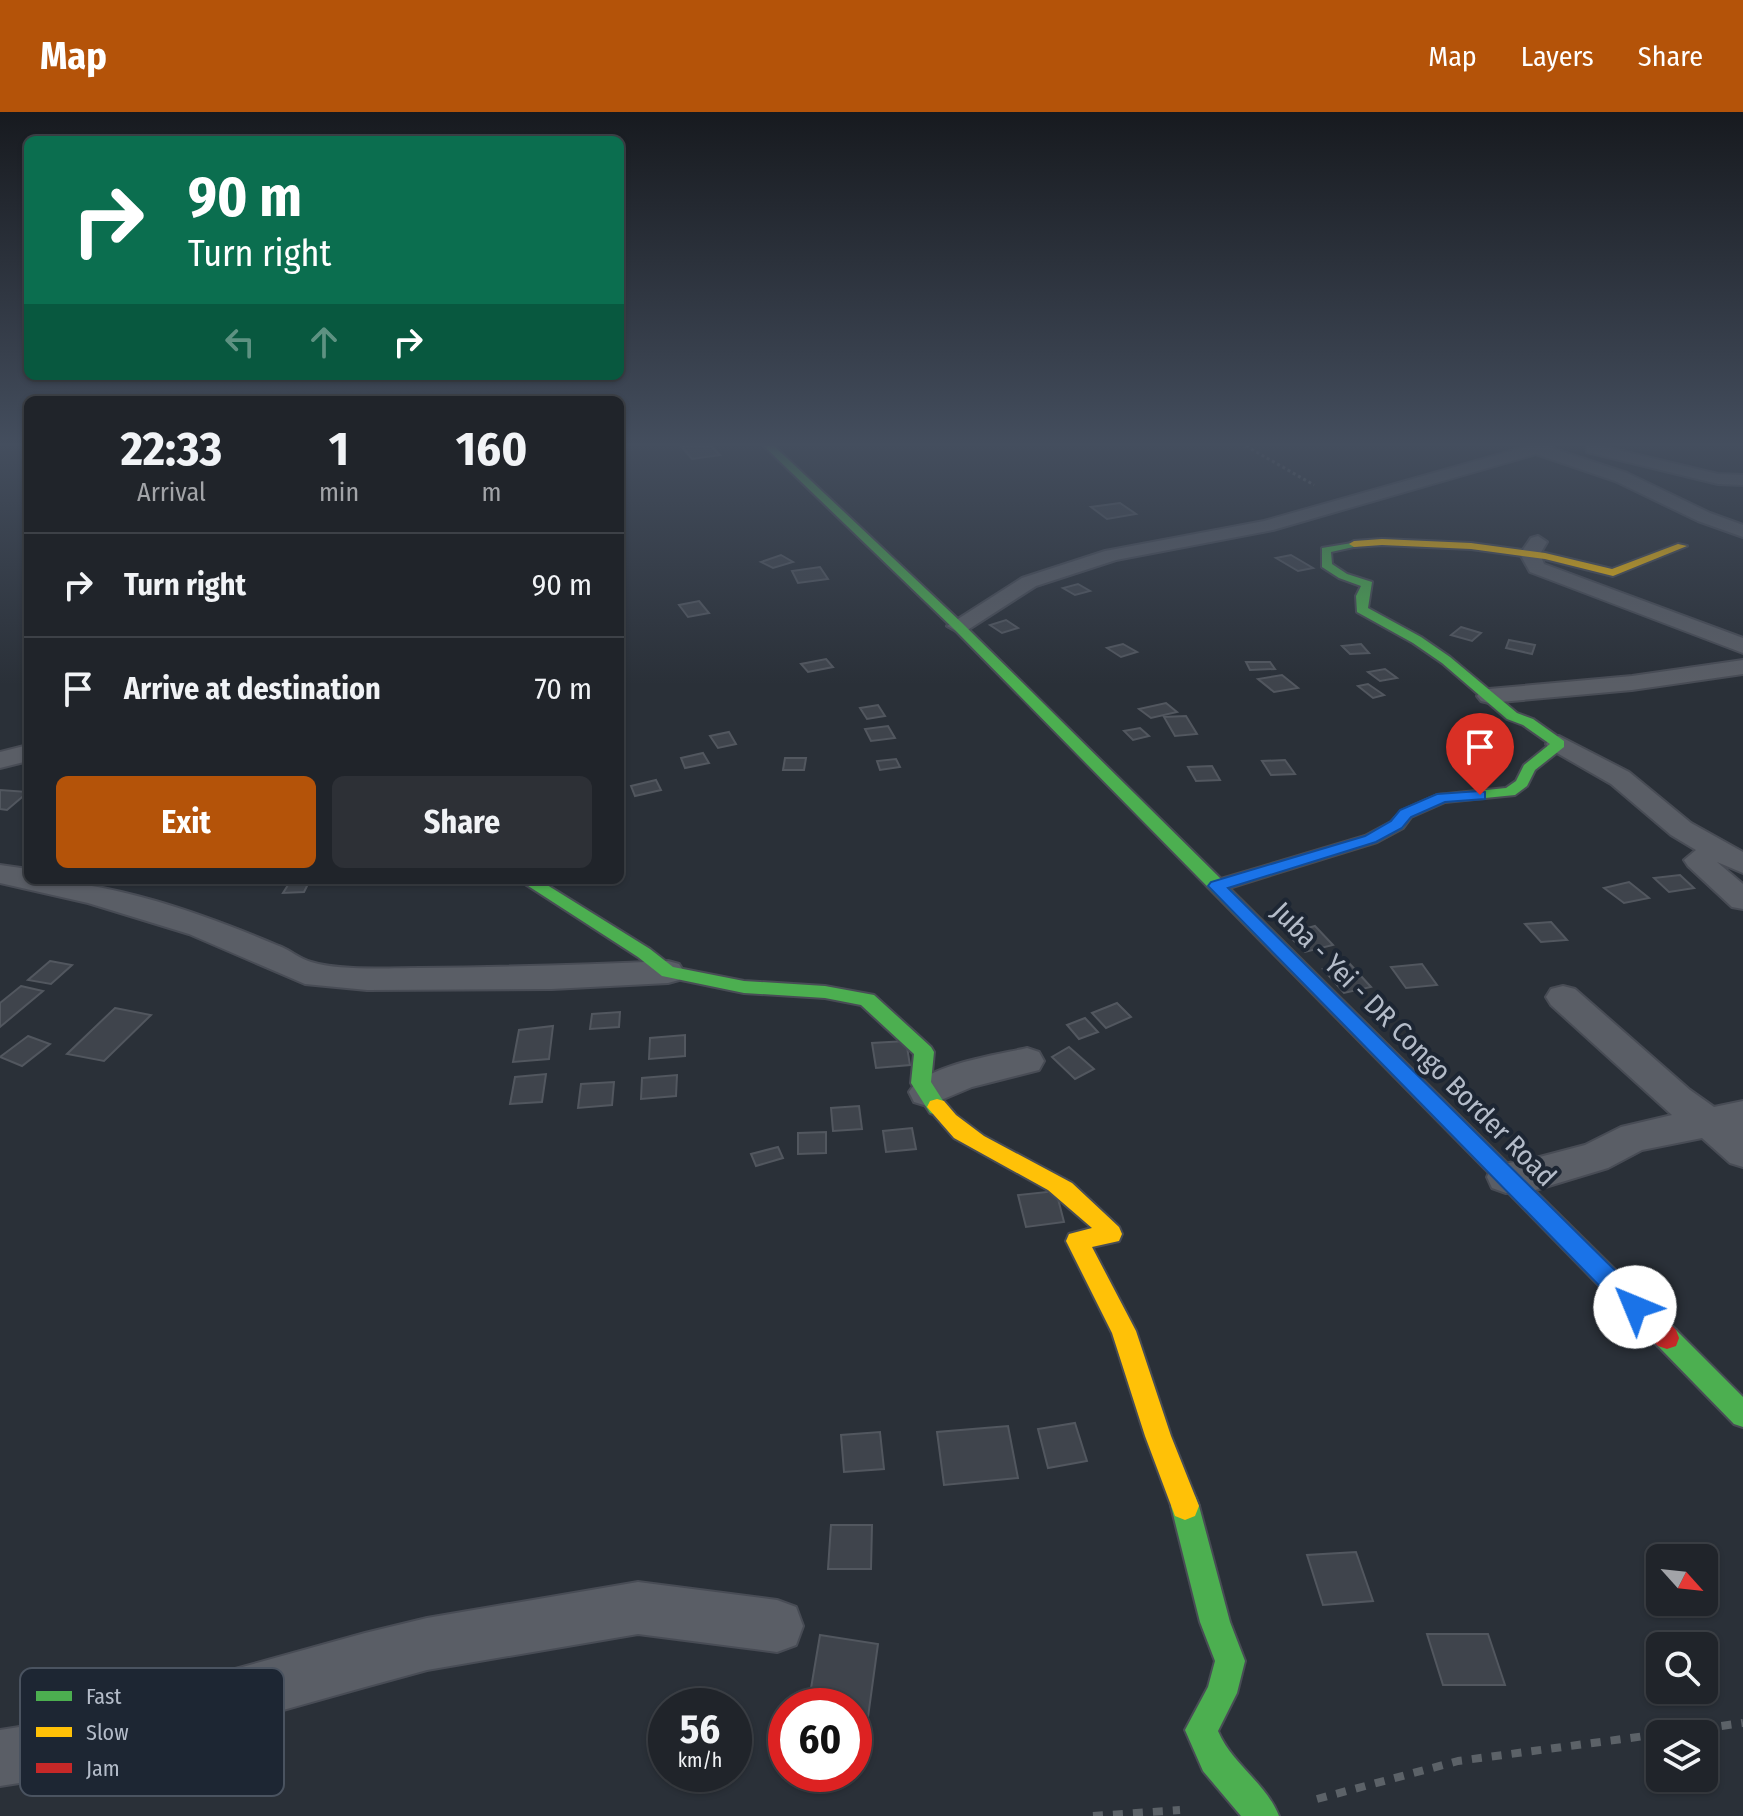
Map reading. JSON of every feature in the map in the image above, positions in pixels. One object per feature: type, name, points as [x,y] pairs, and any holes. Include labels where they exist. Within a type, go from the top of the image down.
[{"type":"street","name":"Juba - Yei - DR Congo Border Road","points":[[852,526],[958,626],[1743,1415]]},
{"type":"street","points":[[958,626],[1029,582],[1112,555],[1268,526]]},
{"type":"street","points":[[1682,546],[1613,573],[1534,548],[1408,543],[1335,546],[1326,550],[1326,565],[1343,576],[1368,584],[1362,596],[1364,605],[1361,609],[1417,640],[1512,716],[1528,722],[1559,744],[1620,778],[1681,829],[1743,864]]},
{"type":"street","points":[[1534,548],[1532,562],[1537,568],[1743,646]]},
{"type":"street","points":[[1489,696],[1632,683],[1743,667]]},
{"type":"street","points":[[1217,886],[1371,839],[1397,825],[1406,814],[1442,798],[1510,792],[1522,783],[1529,768],[1559,744]]},
{"type":"street","points":[[1717,850],[1698,860],[1743,900]]},
{"type":"street","points":[[0,874],[24,878]]},
{"type":"street","points":[[51,884],[200,927],[270,954],[305,973],[382,979],[552,978],[668,972],[744,987],[825,992],[867,1000],[924,1052],[921,1083],[952,1126],[1052,1180],[1094,1210],[1111,1234],[1077,1241],[1124,1331],[1158,1436],[1182,1494],[1215,1622],[1230,1661],[1222,1693],[1201,1730],[1214,1760],[1260,1812]]},
{"type":"street","points":[[533,884],[644,953],[668,972]]},
{"type":"street","points":[[1563,997],[1677,1100],[1726,1118],[1743,1152]]},
{"type":"street","points":[[927,1092],[963,1076],[1027,1061]]},
{"type":"street","points":[[1506,1177],[1532,1175],[1595,1157],[1634,1137],[1726,1118]]},
{"type":"street","points":[[284,1682],[427,1644],[638,1608],[777,1626]]},
{"type":"street","points":[[0,1758],[20,1755]]},
{"type":"path","points":[[1718,1726],[1743,1723]]},
{"type":"path","points":[[1260,1812],[1458,1761],[1646,1736]]},
{"type":"path","points":[[1093,1816],[1143,1810],[1185,1810]]},
{"type":"building","points":[[781,555],[793,562],[773,568],[761,562]]},
{"type":"building","points":[[1291,555],[1313,568],[1298,571],[1276,558]]},
{"type":"building","points":[[820,567],[828,579],[798,583],[792,571]]},
{"type":"building","points":[[1078,584],[1090,591],[1075,595],[1063,588]]},
{"type":"building","points":[[699,601],[709,613],[688,617],[679,605]]},
{"type":"building","points":[[1006,620],[1018,628],[1002,633],[990,625]]},
{"type":"building","points":[[1461,627],[1481,633],[1472,641],[1451,635]]},
{"type":"building","points":[[1509,640],[1535,645],[1532,654],[1506,648]]},
{"type":"building","points":[[1123,644],[1137,652],[1121,657],[1107,648]]},
{"type":"building","points":[[1361,644],[1369,653],[1350,654],[1342,646]]},
{"type":"building","points":[[826,659],[833,667],[808,672],[801,664]]},
{"type":"building","points":[[1246,662],[1270,662],[1275,669],[1250,670]]},
{"type":"building","points":[[1385,669],[1397,678],[1380,681],[1368,672]]},
{"type":"building","points":[[1282,675],[1298,688],[1274,692],[1258,679]]},
{"type":"building","points":[[1368,684],[1384,695],[1373,698],[1358,686]]},
{"type":"building","points":[[1166,703],[1177,712],[1151,718],[1139,709]]},
{"type":"building","points":[[878,705],[885,716],[867,719],[860,708]]},
{"type":"building","points":[[1186,716],[1197,734],[1175,736],[1164,717]]},
{"type":"building","points":[[888,726],[895,738],[871,741],[865,729]]},
{"type":"building","points":[[1140,728],[1149,736],[1133,740],[1124,731]]},
{"type":"building","points":[[729,732],[736,744],[718,748],[710,736]]},
{"type":"building","points":[[703,753],[709,763],[685,768],[681,758]]},
{"type":"building","points":[[785,758],[806,758],[804,770],[783,770]]},
{"type":"building","points":[[896,759],[900,767],[880,770],[877,761]]},
{"type":"building","points":[[1285,760],[1295,774],[1271,775],[1262,761]]},
{"type":"building","points":[[1212,766],[1220,780],[1196,781],[1188,767]]},
{"type":"building","points":[[656,780],[661,790],[635,796],[631,786]]},
{"type":"building","points":[[0,790],[24,792],[24,795],[7,810],[0,809]]},
{"type":"building","points":[[1680,875],[1694,888],[1669,892],[1654,878]]},
{"type":"building","points":[[1629,882],[1649,898],[1624,903],[1604,888]]},
{"type":"building","points":[[308,884],[304,892],[283,893],[288,885]]},
{"type":"building","points":[[1551,922],[1567,940],[1541,942],[1525,924]]},
{"type":"building","points":[[1315,926],[1333,945],[1305,952],[1287,934]]},
{"type":"building","points":[[50,961],[72,965],[51,984],[28,980]]},
{"type":"building","points":[[1349,963],[1371,987],[1344,993],[1323,969]]},
{"type":"building","points":[[1422,964],[1437,985],[1406,988],[1391,967]]},
{"type":"building","points":[[21,986],[43,991],[0,1027],[0,1003]]},
{"type":"building","points":[[1117,1003],[1131,1017],[1106,1028],[1092,1013]]},
{"type":"building","points":[[115,1008],[151,1015],[104,1061],[67,1054]]},
{"type":"building","points":[[620,1012],[619,1027],[590,1029],[592,1014]]},
{"type":"building","points":[[1085,1018],[1098,1032],[1079,1039],[1067,1025]]},
{"type":"building","points":[[553,1026],[549,1059],[513,1062],[519,1030]]},
{"type":"building","points":[[685,1035],[685,1056],[649,1059],[650,1038]]},
{"type":"building","points":[[28,1036],[50,1044],[22,1066],[0,1057]]},
{"type":"building","points":[[906,1041],[910,1065],[876,1068],[872,1043]]},
{"type":"building","points":[[1069,1047],[1094,1069],[1075,1079],[1052,1057]]},
{"type":"building","points":[[546,1074],[542,1102],[510,1104],[515,1077]]},
{"type":"building","points":[[677,1075],[676,1096],[641,1099],[642,1078]]},
{"type":"building","points":[[614,1082],[612,1105],[578,1108],[581,1084]]},
{"type":"building","points":[[859,1106],[862,1129],[833,1131],[831,1108]]},
{"type":"building","points":[[912,1128],[916,1149],[886,1152],[883,1131]]},
{"type":"building","points":[[826,1132],[826,1153],[798,1154],[798,1133]]},
{"type":"building","points":[[778,1147],[783,1158],[756,1166],[751,1154]]},
{"type":"building","points":[[1056,1191],[1064,1222],[1026,1227],[1018,1195]]},
{"type":"building","points":[[1075,1423],[1087,1461],[1048,1468],[1038,1429]]},
{"type":"building","points":[[1008,1426],[1018,1478],[944,1485],[937,1432]]},
{"type":"building","points":[[880,1432],[884,1469],[844,1472],[841,1435]]},
{"type":"building","points":[[831,1525],[872,1525],[871,1569],[828,1569]]},
{"type":"building","points":[[1356,1552],[1373,1601],[1323,1605],[1307,1555]]},
{"type":"building","points":[[1427,1634],[1488,1634],[1505,1685],[1443,1685]]},
{"type":"building","points":[[820,1635],[878,1644],[872,1688],[811,1688]]},
{"type":"traffic: fast","points":[[852,526],[958,626],[1512,1182]]},
{"type":"traffic: fast","points":[[1217,886],[1371,839],[1397,825],[1406,814],[1442,798],[1510,792],[1522,783],[1529,768],[1559,744],[1528,722],[1512,716],[1446,660],[1417,640],[1361,609],[1364,605],[1362,596],[1368,584],[1343,576],[1326,565],[1326,550],[1354,544]]},
{"type":"traffic: fast","points":[[533,884],[644,953],[668,972],[744,987],[825,992],[867,1000],[924,1052],[921,1083],[937,1107]]},
{"type":"traffic: fast","points":[[1667,1338],[1743,1415]]},
{"type":"traffic: fast","points":[[1185,1506],[1215,1622],[1230,1661],[1222,1693],[1201,1730],[1214,1760],[1263,1816]]},
{"type":"traffic: slow","points":[[1354,544],[1382,542],[1471,546],[1545,556],[1613,573],[1682,546]]},
{"type":"traffic: slow","points":[[937,1107],[949,1121],[976,1142],[1064,1189],[1111,1234],[1077,1241],[1124,1331],[1158,1436],[1185,1506]]},
{"type":"traffic: jam","points":[[1512,1182],[1667,1338]]},
{"type":"route","points":[[1480,795],[1442,798],[1406,814],[1397,825],[1371,839],[1217,886],[1635,1307]]}]
